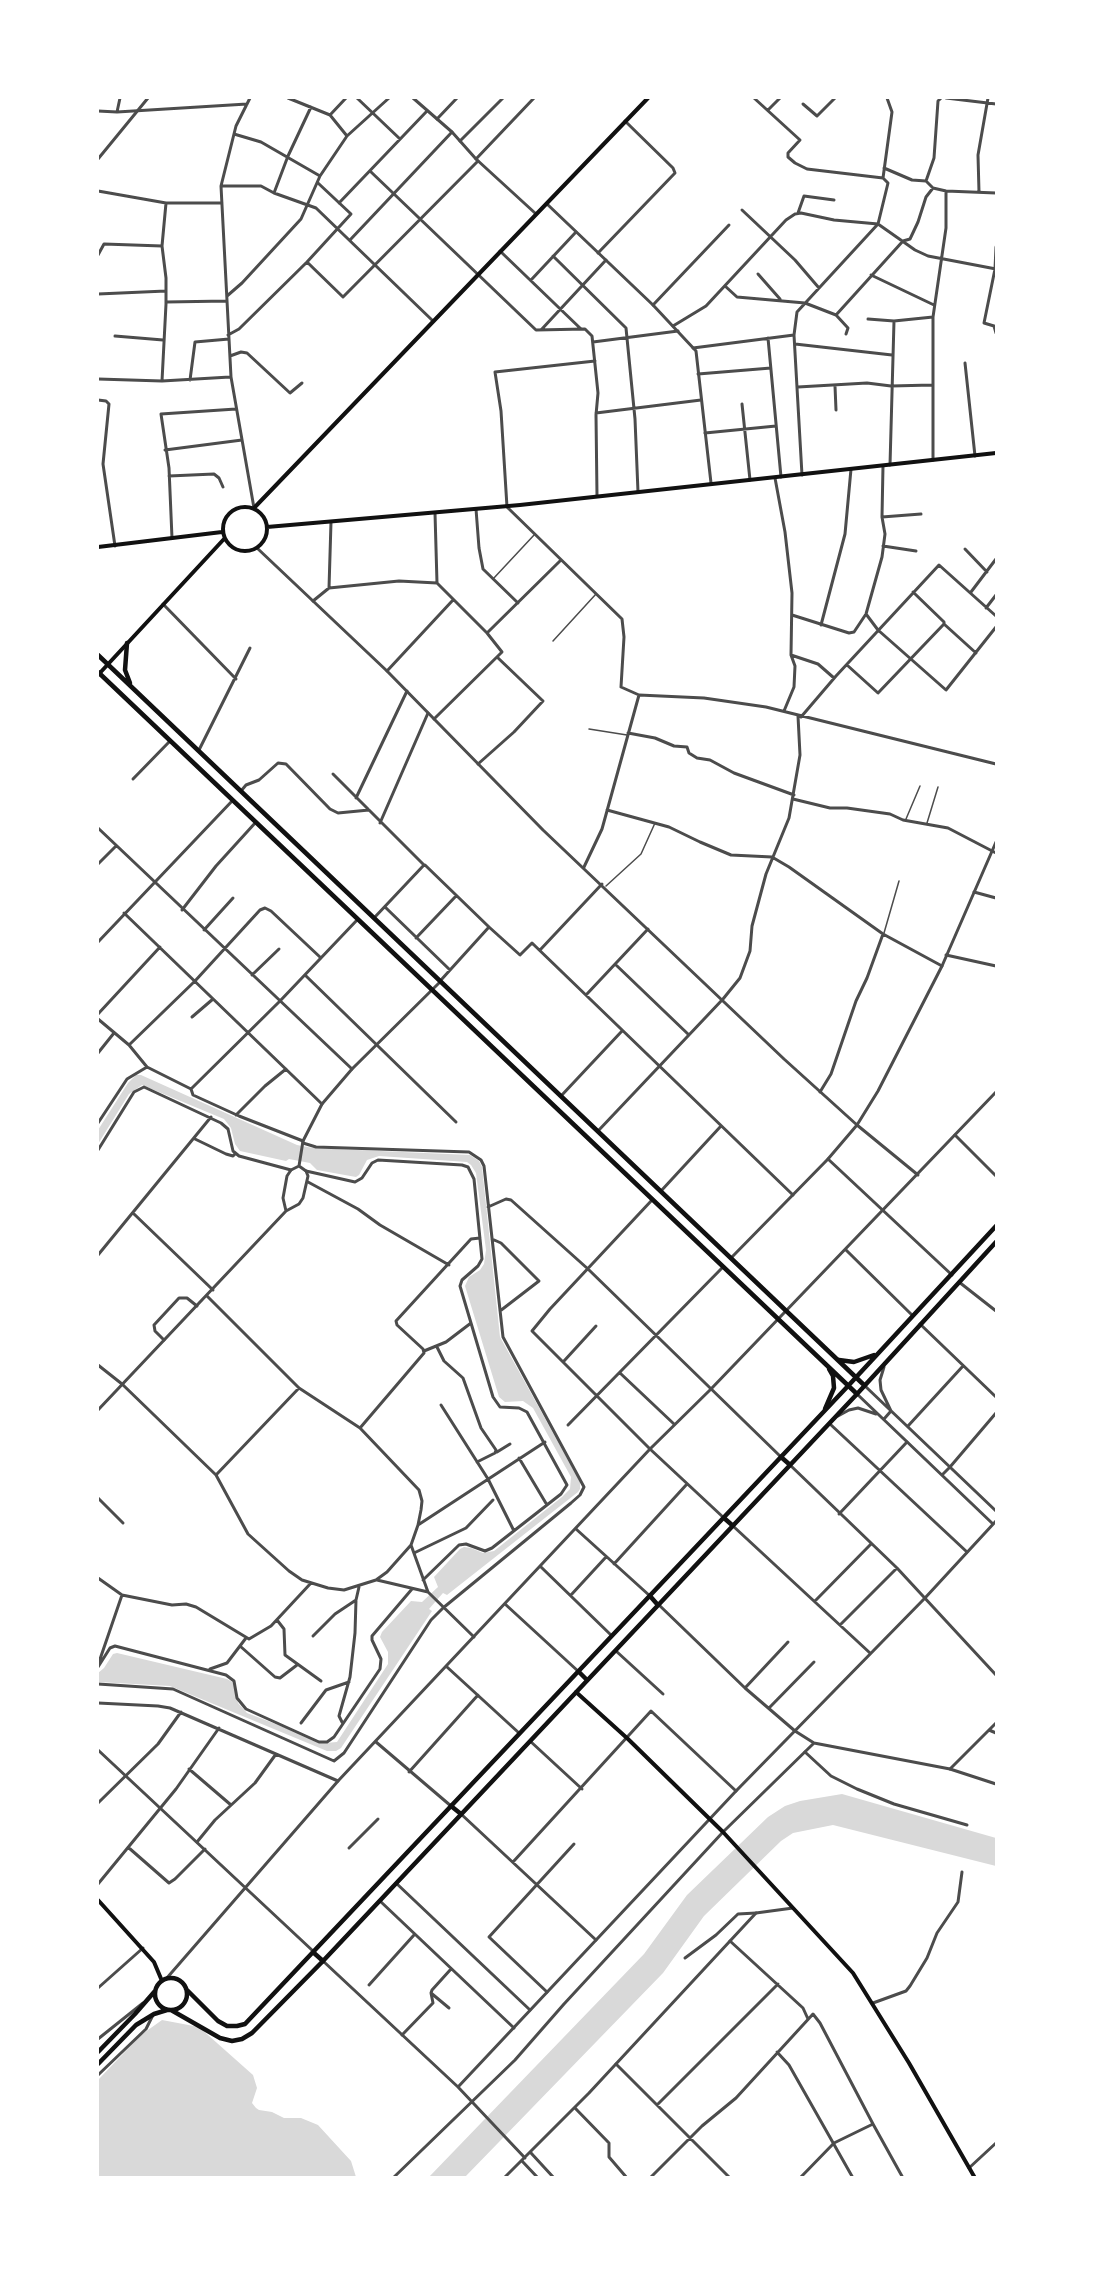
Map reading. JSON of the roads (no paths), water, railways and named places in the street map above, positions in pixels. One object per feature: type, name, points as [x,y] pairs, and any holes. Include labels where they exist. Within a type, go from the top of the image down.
[{"type":"main road","points":[[254,508],[648,98]]},
{"type":"main road","points":[[267,527],[507,507],[996,453]]},
{"type":"main road","points":[[245,507],[254,508],[261,514],[267,527],[263,543],[248,552],[231,547],[224,539],[222,532],[225,519],[230,512],[245,507]]},
{"type":"main road","points":[[98,548],[222,532]]},
{"type":"main road","points":[[224,539],[98,674],[256,821],[722,1268],[857,1394]]},
{"type":"main road","points":[[127,643],[125,670],[131,684],[140,695]]},
{"type":"main road","points":[[98,655],[864,1385]]},
{"type":"main road","points":[[233,800],[241,791]]},
{"type":"main road","points":[[501,1057],[509,1047]]},
{"type":"main road","points":[[652,1200],[661,1191]]},
{"type":"main road","points":[[98,2052],[130,2020],[164,1980],[178,1980],[218,2021],[227,2026],[245,2024],[824,1412],[996,1226]]},
{"type":"main road","points":[[991,1232],[996,1237]]},
{"type":"main road","points":[[155,1990],[157,2003],[219,2038],[232,2041],[252,2033],[323,1961],[857,1394],[996,1242]]},
{"type":"main road","points":[[722,1268],[731,1259]]},
{"type":"main road","points":[[952,1275],[959,1281]]},
{"type":"main road","points":[[913,1316],[920,1324]]},
{"type":"main road","points":[[834,1356],[842,1362],[854,1362],[879,1352]]},
{"type":"main road","points":[[824,1412],[834,1382],[826,1364]]},
{"type":"main road","points":[[781,1457],[789,1464]]},
{"type":"main road","points":[[724,1518],[732,1525]]},
{"type":"main road","points":[[650,1596],[657,1604]]},
{"type":"main road","points":[[579,1672],[587,1680]]},
{"type":"main road","points":[[576,1692],[628,1739],[723,1832],[853,1973],[873,2003],[975,2178]]},
{"type":"main road","points":[[451,1806],[461,1814]]},
{"type":"main road","points":[[98,1900],[143,1948],[164,1980]]},
{"type":"main road","points":[[314,1953],[323,1961]]},
{"type":"main road","points":[[98,2064],[136,2025],[154,2014],[179,2007],[185,2001],[186,1989]]},
{"type":"street","points":[[117,112],[120,98]]},
{"type":"street","points":[[98,159],[148,98]]},
{"type":"street","points":[[250,98],[234,134],[221,186],[231,377],[254,508]]},
{"type":"street","points":[[288,98],[330,115],[347,136]]},
{"type":"street","points":[[330,115],[346,98]]},
{"type":"street","points":[[357,98],[400,139]]},
{"type":"street","points":[[227,296],[242,283],[301,219],[320,176],[347,136],[389,98]]},
{"type":"street","points":[[413,98],[452,132],[477,160],[535,213]]},
{"type":"street","points":[[437,119],[457,98]]},
{"type":"street","points":[[460,141],[503,98]]},
{"type":"street","points":[[307,262],[343,297],[421,220],[534,98]]},
{"type":"street","points":[[754,98],[800,140],[788,153],[788,157],[807,169],[883,178],[888,183],[878,224],[797,312],[794,335],[802,475]]},
{"type":"street","points":[[768,110],[780,98]]},
{"type":"street","points":[[802,104],[818,116],[835,98]]},
{"type":"street","points":[[883,178],[892,112],[887,98]]},
{"type":"street","points":[[926,181],[933,158],[940,98]]},
{"type":"street","points":[[946,98],[996,104]]},
{"type":"street","points":[[979,192],[978,155],[988,98]]},
{"type":"street","points":[[98,111],[117,112],[247,104]]},
{"type":"street","points":[[274,193],[311,107]]},
{"type":"street","points":[[339,203],[427,111]]},
{"type":"street","points":[[598,253],[675,173],[673,168],[625,121]]},
{"type":"street","points":[[350,240],[452,132]]},
{"type":"street","points":[[234,134],[261,142],[320,176]]},
{"type":"street","points":[[884,168],[912,180],[926,181],[933,188],[946,191],[996,193]]},
{"type":"street","points":[[370,171],[536,330],[585,329],[592,336],[598,393],[596,413],[597,496]]},
{"type":"street","points":[[190,380],[195,342],[229,337],[239,329],[307,262],[351,214],[317,183]]},
{"type":"street","points":[[221,186],[261,186],[316,208],[433,321]]},
{"type":"street","points":[[836,315],[903,241],[910,239],[926,196],[933,188]]},
{"type":"street","points":[[98,191],[166,203],[222,203]]},
{"type":"street","points":[[933,460],[933,317],[946,228],[946,191]]},
{"type":"street","points":[[798,213],[802,198],[805,196],[834,200]]},
{"type":"street","points":[[162,381],[166,291],[162,246],[166,203]]},
{"type":"street","points":[[546,203],[654,305],[696,351],[711,483]]},
{"type":"street","points":[[742,210],[795,260],[819,288]]},
{"type":"street","points":[[673,326],[700,310],[789,217],[798,213],[834,220],[878,224],[915,250],[940,260],[996,269]]},
{"type":"street","points":[[654,305],[729,225]]},
{"type":"street","points":[[531,280],[576,231]]},
{"type":"street","points":[[98,255],[104,244],[162,246]]},
{"type":"street","points":[[996,247],[996,269],[984,323],[994,327],[996,333]]},
{"type":"street","points":[[500,251],[581,329]]},
{"type":"street","points":[[553,256],[626,328],[634,408],[638,492]]},
{"type":"street","points":[[541,330],[606,260]]},
{"type":"street","points":[[758,274],[781,300]]},
{"type":"street","points":[[871,275],[935,305]]},
{"type":"street","points":[[725,286],[737,297],[805,303],[836,315],[848,328],[846,334]]},
{"type":"street","points":[[98,294],[166,291]]},
{"type":"street","points":[[166,302],[227,301]]},
{"type":"street","points":[[868,319],[894,321],[933,317]]},
{"type":"street","points":[[890,465],[894,321]]},
{"type":"street","points":[[592,342],[678,331]]},
{"type":"street","points":[[693,348],[794,335]]},
{"type":"street","points":[[115,336],[163,340]]},
{"type":"street","points":[[768,338],[781,477]]},
{"type":"street","points":[[795,344],[892,355]]},
{"type":"street","points":[[230,356],[242,352],[247,353],[291,393],[302,383]]},
{"type":"street","points":[[594,361],[495,372],[501,411],[507,507],[622,619],[624,637],[621,687],[639,695],[704,698],[784,711],[996,764]]},
{"type":"street","points":[[965,363],[975,456]]},
{"type":"street","points":[[698,374],[771,368]]},
{"type":"street","points":[[98,379],[162,381],[231,377]]},
{"type":"street","points":[[798,387],[867,383],[891,386],[932,385]]},
{"type":"street","points":[[835,386],[836,411]]},
{"type":"street","points":[[98,400],[106,400],[108,404],[103,464],[115,546]]},
{"type":"street","points":[[596,413],[701,400]]},
{"type":"street","points":[[742,404],[750,480]]},
{"type":"street","points":[[172,538],[169,476],[164,423],[161,414],[236,409]]},
{"type":"street","points":[[705,433],[776,426]]},
{"type":"street","points":[[165,450],[242,440]]},
{"type":"street","points":[[792,615],[849,633],[854,632],[866,614],[884,546],[883,465]]},
{"type":"street","points":[[821,624],[845,534],[851,469]]},
{"type":"street","points":[[169,476],[214,474],[219,478],[223,487]]},
{"type":"street","points":[[775,478],[785,532],[792,593],[791,655],[795,666],[794,687],[784,711]]},
{"type":"street","points":[[476,509],[483,569],[518,603]]},
{"type":"street","points":[[434,719],[502,652],[487,633],[437,583],[435,513]]},
{"type":"street","points":[[882,517],[921,514]]},
{"type":"street","points":[[329,588],[332,522]]},
{"type":"street","points":[[884,546],[916,551]]},
{"type":"street","points":[[257,548],[387,671],[543,830],[820,1092],[918,1175]]},
{"type":"street","points":[[965,549],[987,572]]},
{"type":"street","points":[[970,592],[996,559]]},
{"type":"street","points":[[487,633],[561,560]]},
{"type":"street","points":[[598,1131],[723,999],[740,978],[750,951],[754,918],[772,857],[789,818],[800,755],[800,716],[939,565],[996,616]]},
{"type":"street","points":[[313,601],[329,588],[399,581],[437,583]]},
{"type":"street","points":[[913,592],[976,653]]},
{"type":"street","points":[[986,608],[996,595]]},
{"type":"street","points":[[387,671],[453,600]]},
{"type":"street","points":[[163,604],[236,679]]},
{"type":"street","points":[[866,614],[878,630],[909,660],[946,690],[996,627]]},
{"type":"street","points":[[847,665],[878,693],[944,624]]},
{"type":"street","points":[[199,750],[250,648]]},
{"type":"street","points":[[791,655],[818,664],[834,678]]},
{"type":"street","points":[[478,764],[543,702],[497,657]]},
{"type":"street","points":[[356,798],[407,692]]},
{"type":"street","points":[[584,867],[602,829],[639,695]]},
{"type":"street","points":[[380,823],[428,712]]},
{"type":"street","points":[[628,734],[655,738],[674,746],[687,747],[689,753],[697,758],[710,760],[734,773],[793,797],[830,808],[847,807],[890,814],[905,820],[948,828],[994,852]]},
{"type":"street","points":[[133,779],[170,741]]},
{"type":"street","points":[[241,791],[246,785],[259,780],[278,763],[286,764],[330,809],[338,813],[369,810]]},
{"type":"street","points":[[333,774],[380,823],[520,955],[532,943],[540,950],[793,1195]]},
{"type":"street","points":[[98,942],[233,800]]},
{"type":"street","points":[[607,810],[656,822],[731,855],[772,857],[883,933],[942,966]]},
{"type":"street","points":[[182,910],[256,821]]},
{"type":"street","points":[[98,828],[153,883],[352,1070]]},
{"type":"street","points":[[731,1259],[828,1159],[857,1125],[878,1091],[942,966],[994,852],[996,842]]},
{"type":"street","points":[[98,864],[116,846]]},
{"type":"street","points":[[374,918],[424,865]]},
{"type":"street","points":[[540,950],[603,886]]},
{"type":"street","points":[[974,892],[996,898]]},
{"type":"street","points":[[416,938],[456,896]]},
{"type":"street","points":[[204,930],[233,898]]},
{"type":"street","points":[[385,907],[450,970]]},
{"type":"street","points":[[129,1045],[195,981],[257,912],[265,908],[321,958]]},
{"type":"street","points":[[124,913],[322,1104]]},
{"type":"street","points":[[191,1089],[358,919]]},
{"type":"street","points":[[286,1211],[284,1191],[291,1170],[299,1164],[303,1143],[322,1104],[352,1070],[440,982],[489,927]]},
{"type":"street","points":[[586,995],[648,928]]},
{"type":"street","points":[[820,1092],[831,1074],[856,1001],[883,933]]},
{"type":"street","points":[[98,1014],[160,947]]},
{"type":"street","points":[[252,975],[279,949]]},
{"type":"street","points":[[946,955],[996,966]]},
{"type":"street","points":[[615,964],[689,1035]]},
{"type":"street","points":[[304,975],[456,1122]]},
{"type":"street","points":[[192,1017],[213,999]]},
{"type":"street","points":[[98,1019],[129,1045],[147,1067],[191,1089],[193,1095],[303,1143],[316,1147],[472,1153],[481,1160],[484,1166],[504,1340],[584,1487],[580,1495],[571,1503],[431,1620],[344,1753],[334,1761],[173,1689],[98,1684]]},
{"type":"street","points":[[561,1096],[622,1030]]},
{"type":"street","points":[[98,1053],[115,1033]]},
{"type":"street","points":[[98,1123],[127,1079],[147,1067]]},
{"type":"street","points":[[236,1115],[286,1069]]},
{"type":"street","points":[[98,1150],[134,1092],[146,1088],[211,1117],[228,1129],[235,1154]]},
{"type":"street","points":[[164,1980],[338,1781],[650,1449],[846,1250],[996,1092]]},
{"type":"street","points":[[98,1255],[134,1214],[211,1117]]},
{"type":"street","points":[[661,1191],[721,1126]]},
{"type":"street","points":[[956,1135],[996,1176]]},
{"type":"street","points":[[195,1139],[232,1156],[235,1154],[291,1170]]},
{"type":"street","points":[[828,1159],[952,1275]]},
{"type":"street","points":[[299,1164],[306,1171],[355,1182],[362,1178],[372,1162],[378,1160],[465,1166],[472,1173],[480,1238],[480,1263],[460,1284],[494,1402],[503,1408],[519,1408],[527,1412],[567,1485],[561,1494],[488,1550],[466,1544],[459,1545],[423,1580]]},
{"type":"street","points":[[98,1410],[286,1211],[299,1204],[308,1182],[306,1171]]},
{"type":"street","points":[[308,1182],[358,1209],[380,1225],[448,1265]]},
{"type":"street","points":[[488,1207],[510,1199],[588,1269],[781,1457]]},
{"type":"street","points":[[652,1200],[532,1331],[650,1449],[724,1518]]},
{"type":"street","points":[[134,1214],[213,1290]]},
{"type":"street","points":[[424,1351],[396,1322],[471,1239],[480,1238]]},
{"type":"street","points":[[492,1239],[501,1243],[538,1281],[500,1311]]},
{"type":"street","points":[[846,1250],[913,1316]]},
{"type":"street","points":[[568,1425],[722,1268]]},
{"type":"street","points":[[959,1281],[996,1311]]},
{"type":"street","points":[[98,1365],[122,1384],[216,1475],[248,1534],[289,1571],[311,1584],[344,1590],[376,1580],[387,1572],[411,1545],[418,1525],[422,1501],[419,1490],[360,1428],[299,1388],[207,1296]]},
{"type":"street","points":[[164,1340],[154,1331],[154,1325],[179,1298],[188,1298],[197,1306]]},
{"type":"street","points":[[360,1428],[424,1351],[436,1347],[471,1323]]},
{"type":"street","points":[[920,1324],[996,1397]]},
{"type":"street","points":[[564,1361],[596,1326]]},
{"type":"street","points":[[436,1347],[444,1361],[463,1378],[471,1405],[494,1446],[495,1453]]},
{"type":"street","points":[[886,1360],[880,1380],[881,1390],[891,1411]]},
{"type":"street","points":[[908,1426],[963,1365]]},
{"type":"street","points":[[620,1373],[674,1424]]},
{"type":"street","points":[[864,1385],[996,1511]]},
{"type":"street","points":[[216,1475],[299,1388]]},
{"type":"street","points":[[458,2087],[736,1791],[925,1598],[995,1522],[857,1394]]},
{"type":"street","points":[[441,1405],[488,1479],[514,1531]]},
{"type":"street","points":[[884,1419],[871,1411],[858,1408],[849,1410],[830,1421],[968,1552]]},
{"type":"street","points":[[884,1419],[891,1411]]},
{"type":"street","points":[[942,1475],[996,1413]]},
{"type":"street","points":[[418,1525],[545,1442]]},
{"type":"street","points":[[839,1514],[907,1442]]},
{"type":"street","points":[[477,1462],[510,1444]]},
{"type":"street","points":[[519,1458],[547,1505]]},
{"type":"street","points":[[789,1464],[897,1568],[996,1676]]},
{"type":"street","points":[[614,1564],[687,1484]]},
{"type":"street","points":[[98,1498],[123,1522]]},
{"type":"street","points":[[414,1554],[472,1523],[493,1500]]},
{"type":"street","points":[[732,1525],[870,1653]]},
{"type":"street","points":[[576,1529],[650,1596]]},
{"type":"street","points":[[815,1601],[871,1544]]},
{"type":"street","points":[[411,1545],[428,1592],[474,1636]]},
{"type":"street","points":[[571,1596],[606,1557]]},
{"type":"street","points":[[541,1567],[612,1636]]},
{"type":"street","points":[[840,1624],[897,1568]]},
{"type":"street","points":[[98,1578],[122,1595],[172,1605],[186,1604],[196,1607],[226,1623],[246,1638]]},
{"type":"street","points":[[376,1580],[428,1592]]},
{"type":"street","points":[[208,1669],[227,1663],[246,1638],[261,1633],[277,1620],[311,1584]]},
{"type":"street","points":[[343,1723],[339,1716],[349,1682],[359,1587]]},
{"type":"street","points":[[98,1666],[110,1648],[115,1646],[208,1669],[232,1678],[239,1701],[246,1709],[319,1742],[331,1741],[381,1666],[381,1659],[372,1636],[412,1589]]},
{"type":"street","points":[[98,1666],[122,1595]]},
{"type":"street","points":[[313,1636],[335,1614],[356,1600]]},
{"type":"street","points":[[505,1604],[579,1672]]},
{"type":"street","points":[[657,1604],[768,1708],[795,1731],[814,1743],[950,1769],[996,1784]]},
{"type":"street","points":[[277,1620],[284,1629],[285,1655],[321,1681]]},
{"type":"street","points":[[746,1688],[788,1642]]},
{"type":"street","points":[[240,1646],[275,1677],[280,1678],[297,1665]]},
{"type":"street","points":[[615,1650],[663,1694]]},
{"type":"street","points":[[768,1708],[814,1662]]},
{"type":"street","points":[[447,1667],[520,1734]]},
{"type":"street","points":[[301,1723],[326,1690],[349,1682]]},
{"type":"street","points":[[409,1772],[478,1695]]},
{"type":"street","points":[[98,1703],[158,1706],[181,1712],[338,1781]]},
{"type":"street","points":[[513,1862],[628,1739],[651,1711],[736,1791]]},
{"type":"street","points":[[98,1803],[124,1774],[158,1744],[181,1712]]},
{"type":"street","points":[[950,1769],[996,1723]]},
{"type":"street","points":[[98,1884],[129,1848],[219,1728]]},
{"type":"street","points":[[989,1730],[996,1733]]},
{"type":"street","points":[[529,1741],[582,1789]]},
{"type":"street","points":[[376,1742],[451,1806]]},
{"type":"street","points":[[393,2178],[515,2060],[723,1832],[814,1743]]},
{"type":"street","points":[[98,1750],[314,1953]]},
{"type":"street","points":[[804,1752],[831,1776],[857,1789],[894,1804],[967,1825]]},
{"type":"street","points":[[197,1842],[215,1820],[255,1783],[276,1754]]},
{"type":"street","points":[[189,1769],[231,1806]]},
{"type":"street","points":[[461,1814],[596,1940]]},
{"type":"street","points":[[349,1848],[378,1819]]},
{"type":"street","points":[[547,1992],[489,1937],[574,1844]]},
{"type":"street","points":[[129,1848],[169,1883],[176,1879],[205,1849]]},
{"type":"street","points":[[873,2003],[906,1991],[910,1986],[927,1958],[938,1933],[958,1902],[962,1872]]},
{"type":"street","points":[[396,1883],[530,2010]]},
{"type":"street","points":[[380,1900],[414,1935],[514,2028]]},
{"type":"street","points":[[685,1958],[716,1935],[738,1914],[794,1908]]},
{"type":"street","points":[[504,2178],[575,2108],[756,1913]]},
{"type":"street","points":[[369,1985],[414,1935]]},
{"type":"street","points":[[730,1941],[804,2008],[808,2019]]},
{"type":"street","points":[[98,1988],[143,1948]]},
{"type":"street","points":[[323,1961],[458,2087],[516,2148],[538,2178]]},
{"type":"street","points":[[431,1993],[451,1970]]},
{"type":"street","points":[[657,2105],[778,1984]]},
{"type":"street","points":[[402,2035],[433,2003],[431,1993]]},
{"type":"street","points":[[431,1993],[449,2008]]},
{"type":"street","points":[[98,2039],[149,1998]]},
{"type":"street","points":[[98,2075],[146,2029],[154,2014]]},
{"type":"street","points":[[650,2178],[690,2138],[736,2098],[813,2014],[820,2023],[903,2178]]},
{"type":"street","points":[[777,2052],[789,2065],[853,2178]]},
{"type":"street","points":[[616,2064],[730,2178]]},
{"type":"street","points":[[575,2108],[609,2143],[609,2157],[627,2178]]},
{"type":"street","points":[[800,2178],[834,2143],[873,2124]]},
{"type":"street","points":[[969,2168],[996,2143]]},
{"type":"street","points":[[531,2153],[554,2178]]},
{"type":"lane","points":[[492,579],[536,534]]},
{"type":"lane","points":[[553,641],[596,594]]},
{"type":"lane","points":[[589,729],[628,734]]},
{"type":"lane","points":[[905,820],[920,786]]},
{"type":"lane","points":[[926,824],[938,787]]},
{"type":"lane","points":[[603,886],[641,854],[656,822]]},
{"type":"lane","points":[[883,933],[900,881]]}]
